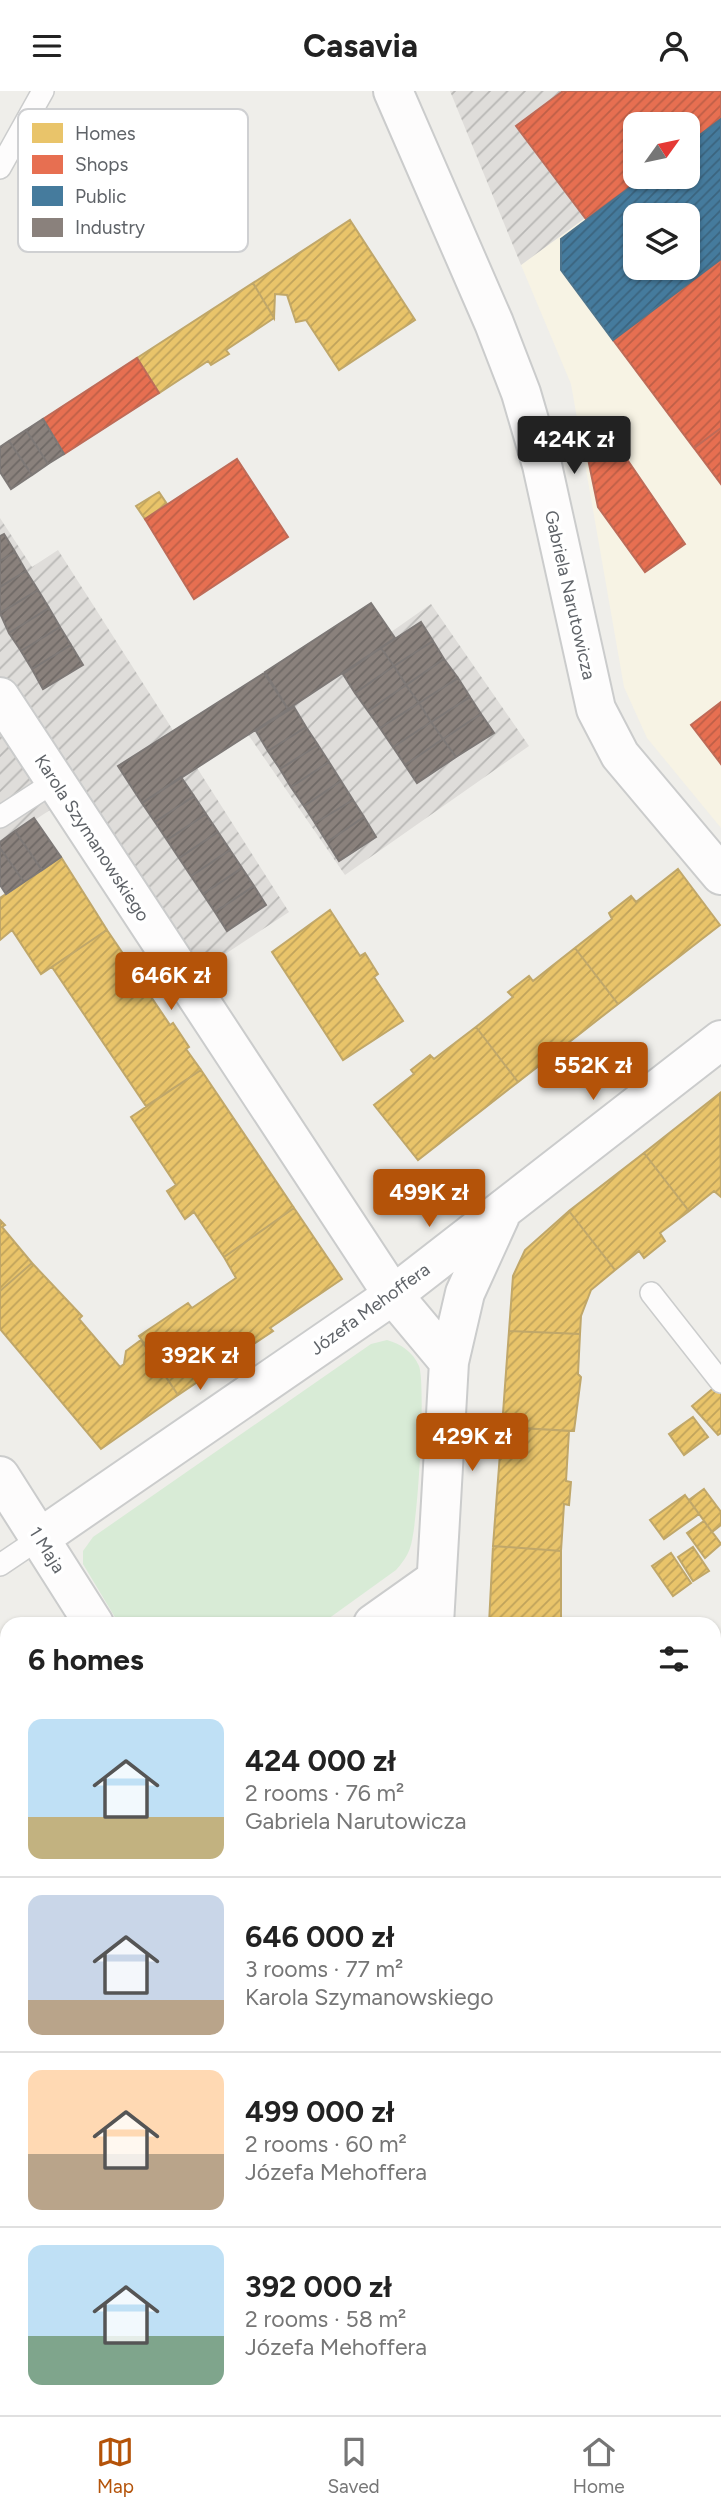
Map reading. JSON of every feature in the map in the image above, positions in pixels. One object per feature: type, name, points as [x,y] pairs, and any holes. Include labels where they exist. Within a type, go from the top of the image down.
[{"type":"street","name":"Gabriela Narutowicza","points":[[393,91],[494,323],[521,393],[542,465],[596,709],[620,755],[721,876]]},
{"type":"street","name":"Karola Szymanowskiego","points":[[0,697],[393,1295],[449,1362]]},
{"type":"street","name":"Józefa Mehoffera","points":[[40,1538],[393,1295],[721,1039]]},
{"type":"street","points":[[434,1617],[449,1362],[466,1293],[502,1211]]},
{"type":"street","name":"1 Maja","points":[[0,1476],[90,1617]]},
{"type":"street","points":[[383,1617],[435,1580]]},
{"type":"lane","points":[[33,109],[43,91]]},
{"type":"lane","points":[[0,168],[18,136]]},
{"type":"lane","points":[[0,817],[54,782]]},
{"type":"lane","points":[[651,1293],[721,1382]]},
{"type":"lane","points":[[0,1565],[40,1538]]},
{"type":"shaded area","points":[[450,91],[721,91],[721,117],[700,133],[700,112],[623,112],[625,189],[521,265]]},
{"type":"shaded area","points":[[721,117],[721,828],[647,738],[624,687],[571,384],[521,265],[625,189],[700,189],[700,133]]},
{"type":"shaded area","points":[[0,518],[32,567],[58,550],[289,912],[175,987],[59,804],[0,843]]},
{"type":"shaded area","points":[[431,604],[529,746],[345,875],[247,733]]},
{"type":"green space","points":[[387,1340],[402,1346],[419,1366],[421,1378],[416,1514],[410,1548],[396,1570],[331,1617],[115,1617],[83,1564],[83,1551],[93,1537],[371,1344]]},
{"type":"building: Homes","points":[[350,220],[415,320],[339,370],[306,320],[296,322],[287,295],[275,294],[274,318],[253,283]]},
{"type":"building: Homes","points":[[253,283],[274,318],[226,350],[229,354],[211,365],[208,361],[159,393],[137,358]]},
{"type":"building: Homes","points":[[159,492],[167,504],[145,519],[136,506]]},
{"type":"building: Homes","points":[[61,857],[107,930],[41,974],[12,930],[0,940],[0,898]]},
{"type":"building: Homes","points":[[678,869],[720,925],[618,1004],[575,948],[612,919],[609,913],[631,896],[636,902]]},
{"type":"building: Homes","points":[[330,910],[360,956],[365,953],[378,974],[374,977],[403,1021],[343,1060],[272,952]]},
{"type":"building: Homes","points":[[107,930],[124,955],[127,954],[140,974],[137,976],[170,1025],[173,1023],[189,1047],[186,1049],[201,1070],[146,1106],[52,967]]},
{"type":"building: Homes","points":[[575,948],[618,1004],[518,1082],[476,1027],[513,997],[508,992],[529,976],[533,981]]},
{"type":"building: Homes","points":[[476,1027],[518,1082],[418,1160],[374,1105],[414,1074],[411,1070],[430,1055],[434,1059]]},
{"type":"building: Homes","points":[[201,1070],[294,1208],[224,1257],[194,1212],[185,1219],[167,1191],[176,1185],[131,1117]]},
{"type":"building: Homes","points":[[720,1093],[721,1197],[714,1191],[689,1211],[644,1153]]},
{"type":"building: Homes","points":[[644,1153],[689,1211],[660,1233],[665,1241],[644,1258],[639,1251],[615,1270],[569,1211]]},
{"type":"building: Homes","points":[[294,1208],[342,1279],[270,1328],[273,1331],[178,1395],[139,1336],[188,1303],[192,1308],[236,1278],[224,1257]]},
{"type":"building: Homes","points":[[569,1211],[615,1270],[591,1290],[581,1316],[580,1334],[509,1331],[513,1276],[525,1250]]},
{"type":"building: Homes","points":[[0,1220],[5,1225],[2,1227],[32,1263],[0,1291]]},
{"type":"building: Homes","points":[[32,1263],[82,1316],[79,1319],[120,1367],[124,1364],[126,1351],[141,1340],[178,1395],[101,1449],[0,1329],[0,1291]]},
{"type":"building: Homes","points":[[509,1331],[580,1334],[578,1374],[581,1377],[574,1431],[502,1427]]},
{"type":"building: Homes","points":[[716,1386],[721,1393],[721,1433],[718,1435],[692,1406]]},
{"type":"building: Homes","points":[[693,1417],[708,1437],[684,1455],[669,1434]]},
{"type":"building: Homes","points":[[502,1427],[569,1431],[566,1481],[571,1482],[569,1505],[564,1504],[561,1551],[493,1546]]},
{"type":"building: Homes","points":[[704,1489],[721,1512],[721,1525],[712,1532],[689,1500]]},
{"type":"building: Homes","points":[[685,1495],[699,1514],[664,1539],[650,1520]]},
{"type":"building: Homes","points":[[704,1521],[721,1544],[705,1558],[687,1533]]},
{"type":"building: Homes","points":[[493,1546],[561,1551],[561,1617],[489,1617]]},
{"type":"building: Homes","points":[[693,1547],[709,1571],[693,1581],[678,1557]]},
{"type":"building: Homes","points":[[671,1553],[691,1583],[673,1596],[652,1566]]},
{"type":"building: Shops","points":[[563,91],[721,91],[721,119],[700,135],[700,112],[623,112],[623,189],[627,189],[586,219],[516,126]]},
{"type":"building: Shops","points":[[721,259],[721,428],[694,448],[613,340],[693,280],[700,280],[700,275]]},
{"type":"building: Shops","points":[[137,358],[159,393],[64,454],[43,419]]},
{"type":"building: Shops","points":[[721,428],[721,484],[694,448]]},
{"type":"building: Shops","points":[[611,436],[685,544],[645,572],[598,507],[587,454]]},
{"type":"building: Shops","points":[[237,459],[288,537],[194,599],[145,519]]},
{"type":"building: Shops","points":[[721,702],[721,764],[691,725]]},
{"type":"building: Public","points":[[721,119],[721,259],[700,275],[700,203],[623,203],[623,280],[693,280],[613,340],[561,270],[561,239],[628,189],[700,189],[700,135]]},
{"type":"building: Industry","points":[[43,419],[64,454],[48,464],[26,430]]},
{"type":"building: Industry","points":[[26,430],[48,464],[32,475],[9,441]]},
{"type":"building: Industry","points":[[9,441],[32,475],[11,489],[0,472],[0,447]]},
{"type":"building: Industry","points":[[4,534],[15,552],[0,561],[0,536]]},
{"type":"building: Industry","points":[[15,552],[26,571],[0,587],[0,561]]},
{"type":"building: Industry","points":[[26,571],[38,590],[0,613],[0,587]]},
{"type":"building: Industry","points":[[38,590],[49,608],[9,633],[0,613]]},
{"type":"building: Industry","points":[[371,603],[395,638],[288,709],[265,672]]},
{"type":"building: Industry","points":[[49,608],[60,627],[21,651],[9,633]]},
{"type":"building: Industry","points":[[421,622],[433,641],[394,666],[381,648]]},
{"type":"building: Industry","points":[[60,627],[71,645],[32,669],[21,651]]},
{"type":"building: Industry","points":[[433,641],[444,659],[406,685],[394,666]]},
{"type":"building: Industry","points":[[71,645],[83,665],[43,689],[32,669]]},
{"type":"building: Industry","points":[[381,648],[394,666],[355,693],[343,674]]},
{"type":"building: Industry","points":[[444,659],[458,678],[419,703],[406,685]]},
{"type":"building: Industry","points":[[394,666],[406,685],[368,711],[355,693]]},
{"type":"building: Industry","points":[[264,673],[288,709],[142,803],[118,766]]},
{"type":"building: Industry","points":[[458,678],[470,697],[431,722],[419,703]]},
{"type":"building: Industry","points":[[406,685],[419,703],[380,728],[368,711]]},
{"type":"building: Industry","points":[[470,697],[481,714],[443,739],[431,722]]},
{"type":"building: Industry","points":[[419,703],[431,722],[393,747],[380,728]]},
{"type":"building: Industry","points":[[294,707],[306,727],[268,751],[256,731]]},
{"type":"building: Industry","points":[[481,714],[494,733],[456,757],[443,739]]},
{"type":"building: Industry","points":[[431,722],[443,739],[405,765],[393,747]]},
{"type":"building: Industry","points":[[306,727],[318,745],[280,769],[268,751]]},
{"type":"building: Industry","points":[[443,739],[456,757],[417,783],[405,765]]},
{"type":"building: Industry","points":[[318,745],[329,762],[291,787],[280,769]]},
{"type":"building: Industry","points":[[329,762],[341,781],[304,806],[291,787]]},
{"type":"building: Industry","points":[[181,777],[194,796],[155,822],[142,803]]},
{"type":"building: Industry","points":[[341,781],[353,800],[315,823],[304,806]]},
{"type":"building: Industry","points":[[194,796],[206,814],[167,840],[155,822]]},
{"type":"building: Industry","points":[[353,800],[364,817],[327,842],[315,823]]},
{"type":"building: Industry","points":[[206,814],[218,832],[179,858],[167,840]]},
{"type":"building: Industry","points":[[364,817],[376,837],[339,861],[327,842]]},
{"type":"building: Industry","points":[[34,818],[61,857],[42,870],[15,831]]},
{"type":"building: Industry","points":[[15,831],[42,870],[24,882],[0,848],[0,842]]},
{"type":"building: Industry","points":[[218,832],[230,850],[191,876],[179,858]]},
{"type":"building: Industry","points":[[0,848],[24,882],[6,894],[0,885]]},
{"type":"building: Industry","points":[[230,850],[242,868],[203,894],[191,876]]},
{"type":"building: Industry","points":[[242,868],[254,886],[215,912],[203,894]]},
{"type":"building: Industry","points":[[254,886],[266,905],[227,931],[215,912]]}]
